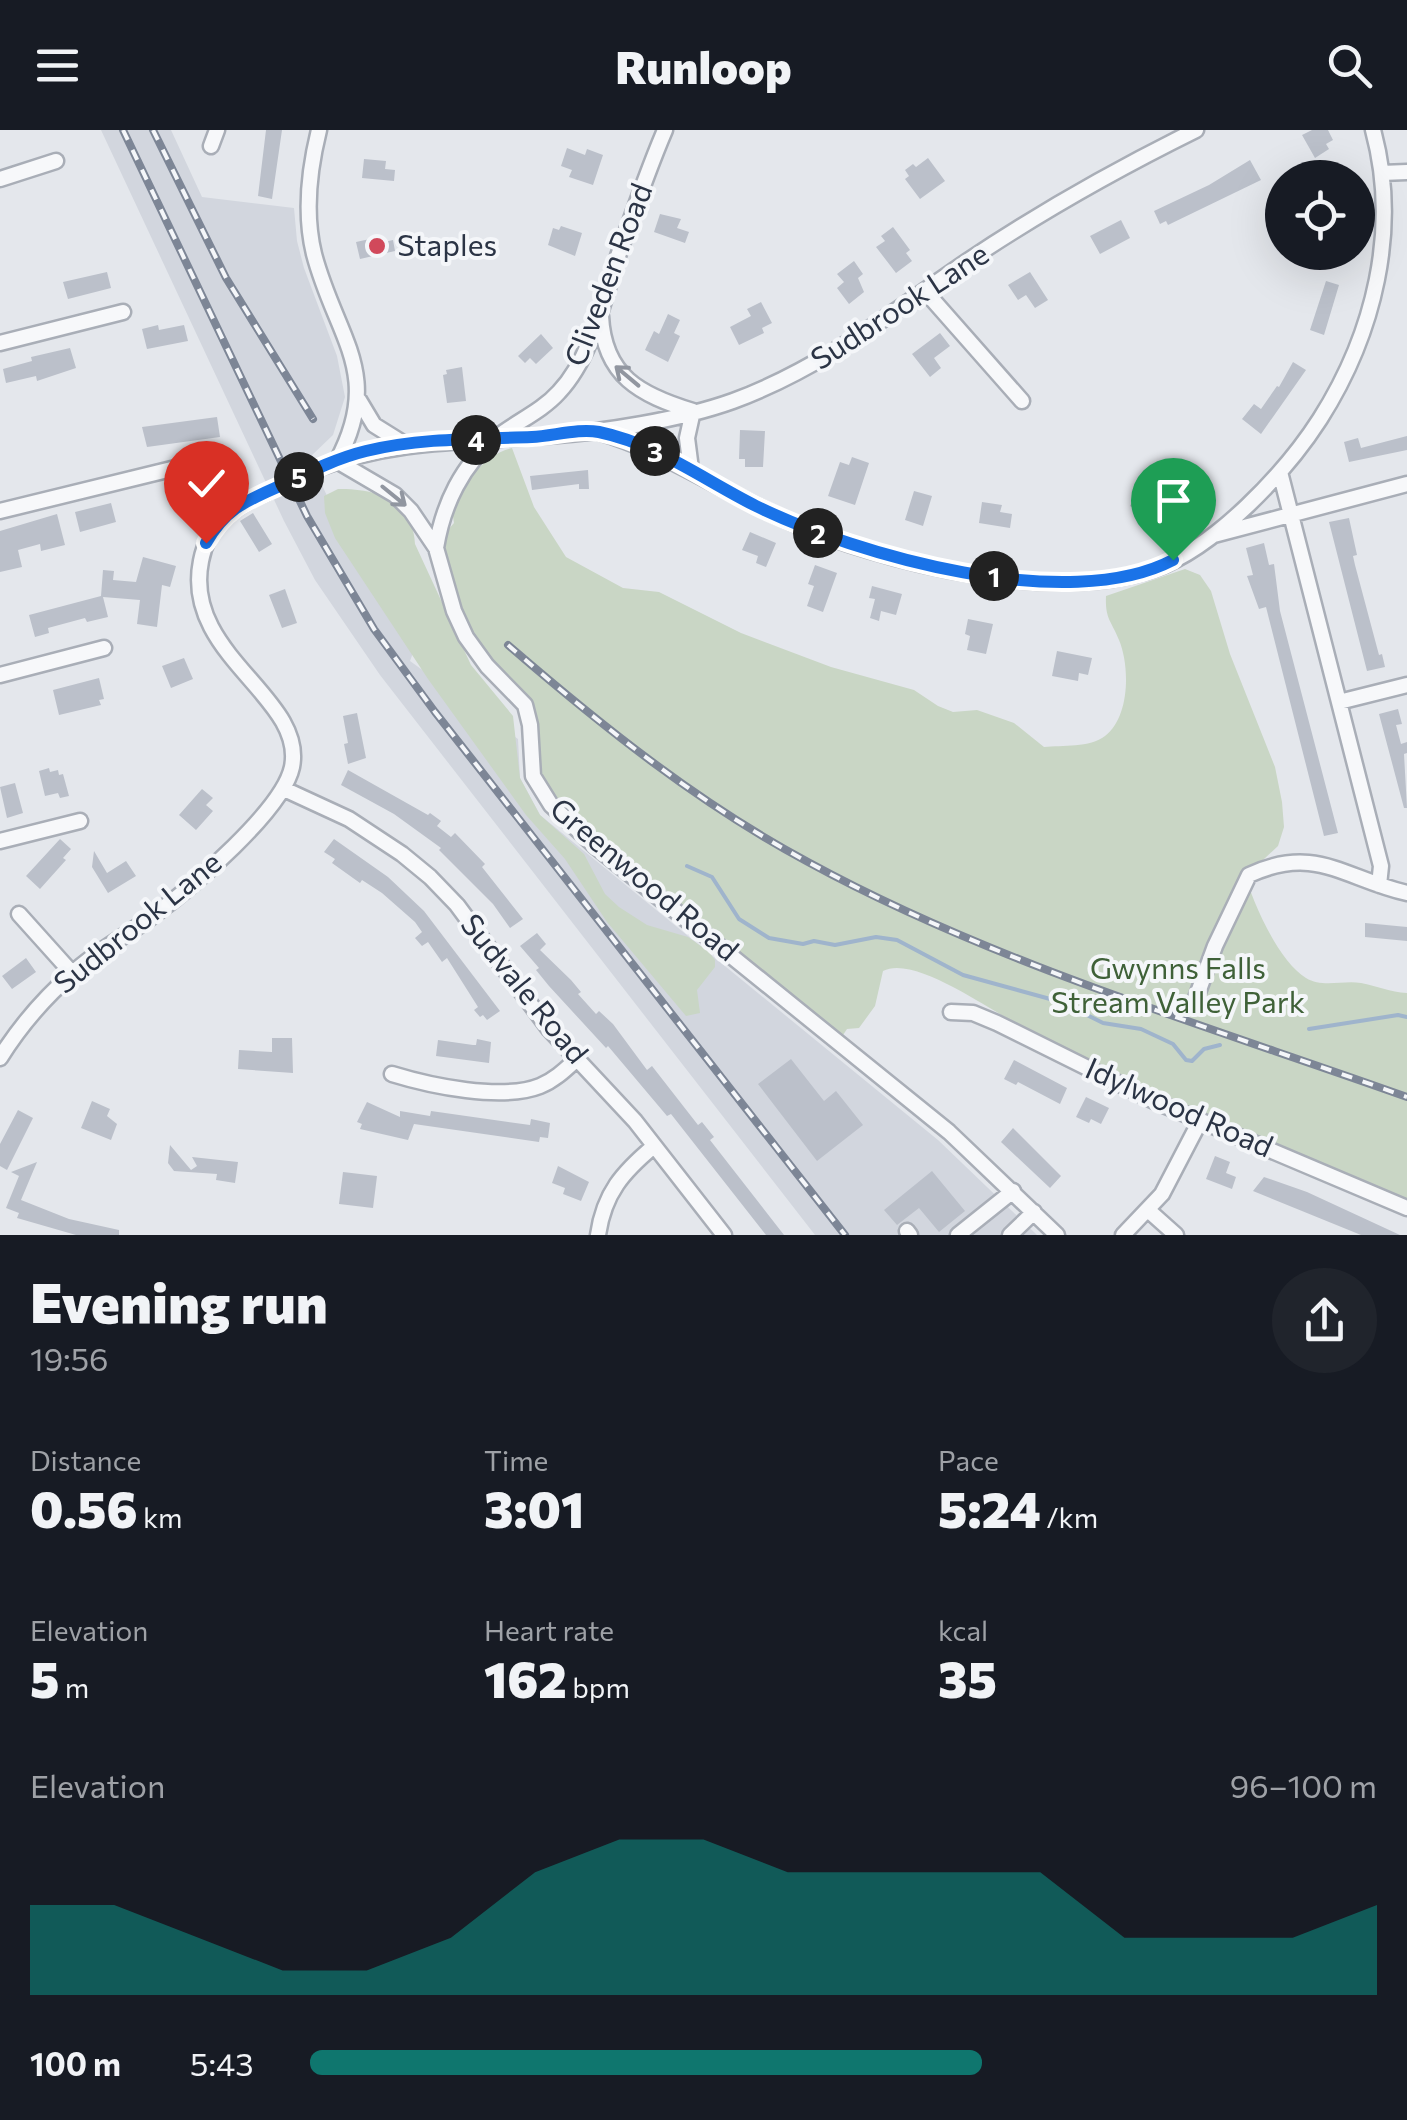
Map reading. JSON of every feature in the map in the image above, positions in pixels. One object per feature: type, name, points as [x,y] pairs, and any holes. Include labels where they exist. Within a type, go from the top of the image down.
[{"type":"street","points":[[211,146],[217,130]]},
{"type":"street","points":[[318,130],[308,189],[315,256],[350,352],[359,400],[374,426],[406,445]]},
{"type":"street","name":"Cliveden Road","points":[[436,548],[442,516],[454,488],[495,438],[561,390],[584,352],[665,130]]},
{"type":"street","name":"Sudbrook Lane","points":[[0,1058],[36,1009],[72,973],[184,891],[284,789],[293,762],[289,734],[270,703],[222,647],[201,603],[199,570],[206,543],[222,518],[244,502],[366,451],[595,431],[728,402],[808,369],[1024,224],[1196,130]]},
{"type":"street","points":[[595,431],[642,446],[752,504],[848,544],[934,567],[1076,582],[1106,580],[1158,568],[1208,537],[1280,472],[1330,404],[1358,348],[1378,275],[1382,244],[1382,173],[1373,130]]},
{"type":"street","points":[[0,179],[56,160]]},
{"type":"street","points":[[1382,173],[1407,172]]},
{"type":"street","points":[[925,292],[1022,400]]},
{"type":"street","points":[[601,310],[602,340],[616,368],[659,399],[693,411],[687,438],[691,469]]},
{"type":"street","points":[[0,343],[123,312]]},
{"type":"street","points":[[336,461],[350,435],[359,400]]},
{"type":"street","name":"Greenwood Road","points":[[336,461],[395,495],[436,548],[454,611],[466,636],[487,666],[525,705],[533,776],[551,805],[594,845],[950,1132],[1057,1235]]},
{"type":"street","points":[[0,511],[188,465],[214,472],[244,502]]},
{"type":"street","points":[[1280,472],[1381,866],[1379,885]]},
{"type":"street","points":[[1208,537],[1407,484]]},
{"type":"street","points":[[0,675],[104,648]]},
{"type":"street","points":[[1339,702],[1407,685]]},
{"type":"street","name":"Sudvale Road","points":[[284,789],[349,819],[430,877],[478,932],[549,1030],[654,1146],[724,1235]]},
{"type":"street","points":[[0,841],[80,820]]},
{"type":"street","points":[[1196,998],[1249,875],[1284,862],[1303,861],[1344,869],[1407,893]]},
{"type":"street","points":[[19,914],[72,973]]},
{"type":"street","name":"Idylwood Road","points":[[951,1012],[974,1013],[1200,1121],[1407,1208]]},
{"type":"street","points":[[392,1074],[415,1081],[503,1092],[544,1085],[578,1058]]},
{"type":"street","points":[[1123,1235],[1171,1180],[1200,1121]]},
{"type":"street","points":[[598,1235],[612,1188],[654,1146]]},
{"type":"street","points":[[958,1235],[1014,1191]]},
{"type":"street","points":[[1148,1210],[1176,1235]]},
{"type":"street","points":[[1010,1235],[1034,1212]]},
{"type":"shaded area","points":[[101,130],[171,130],[202,197],[294,208],[304,268],[337,356],[345,397],[333,435],[309,458],[330,502],[417,642],[410,661],[518,739],[520,778],[540,815],[938,1140],[1037,1235],[815,1235],[380,675],[315,580]]},
{"type":"green space","name":"Gwynns Falls Stream Valley Park","points":[[512,448],[534,507],[566,557],[623,588],[659,592],[741,633],[831,667],[914,690],[953,712],[977,710],[1014,723],[1044,747],[1099,740],[1119,717],[1126,691],[1125,663],[1108,615],[1106,596],[1185,569],[1200,575],[1211,591],[1230,654],[1275,767],[1282,802],[1284,827],[1278,846],[1263,860],[1243,869],[1267,928],[1285,958],[1312,981],[1361,983],[1407,993],[1407,1199],[1114,1073],[948,984],[912,970],[883,971],[875,1006],[859,1028],[847,1029],[843,1035],[598,840],[555,801],[540,774],[536,712],[531,701],[472,635],[451,581],[442,537],[454,523],[452,510],[483,464]]},
{"type":"green space","points":[[338,489],[379,495],[400,507],[407,517],[415,544],[471,665],[513,716],[520,778],[540,815],[584,854],[605,894],[619,907],[647,925],[688,937],[715,960],[715,967],[697,990],[700,1013],[686,1016],[607,922],[565,859],[526,815],[428,679],[335,538],[325,513],[324,496]]},
{"type":"building","points":[[266,130],[282,130],[272,199],[258,196]]},
{"type":"building","points":[[1312,130],[1328,130],[1333,140],[1326,144],[1329,149],[1315,158],[1302,135]]},
{"type":"building","points":[[567,148],[585,155],[587,149],[603,155],[593,185],[569,177],[572,170],[561,166]]},
{"type":"building","points":[[928,158],[945,181],[920,199],[905,179],[909,176],[905,170]]},
{"type":"building","points":[[364,159],[386,161],[385,169],[395,170],[394,181],[362,178]]},
{"type":"building","points":[[1250,160],[1261,180],[1168,225],[1166,221],[1160,224],[1154,211]]},
{"type":"building","points":[[660,214],[681,219],[677,228],[689,232],[685,243],[654,232]]},
{"type":"building","points":[[1121,220],[1130,238],[1100,254],[1090,236]]},
{"type":"building","points":[[561,226],[582,233],[575,256],[548,245],[553,228],[559,230]]},
{"type":"building","points":[[893,227],[910,250],[906,253],[912,261],[896,273],[876,247],[885,241],[881,236]]},
{"type":"building","points":[[379,237],[380,243],[393,240],[395,251],[360,259],[356,242]]},
{"type":"building","points":[[854,261],[863,274],[858,278],[864,292],[849,304],[837,288],[844,282],[837,274]]},
{"type":"building","points":[[107,272],[111,288],[68,299],[63,282]]},
{"type":"building","points":[[1030,272],[1048,300],[1035,308],[1026,295],[1018,300],[1008,285]]},
{"type":"building","points":[[1326,281],[1339,285],[1324,335],[1310,330]]},
{"type":"building","points":[[761,302],[772,323],[762,328],[764,333],[739,345],[730,327],[751,316],[747,309]]},
{"type":"building","points":[[668,314],[680,320],[674,333],[680,336],[668,362],[645,350],[654,331],[659,334]]},
{"type":"building","points":[[158,325],[159,330],[184,325],[188,341],[147,349],[142,329]]},
{"type":"building","points":[[940,333],[950,346],[934,358],[941,368],[930,377],[912,354]]},
{"type":"building","points":[[541,334],[553,348],[536,364],[530,358],[525,363],[518,356]]},
{"type":"building","points":[[70,348],[76,368],[37,381],[36,376],[6,383],[3,369],[32,361],[31,357]]},
{"type":"building","points":[[1293,362],[1306,370],[1261,434],[1242,419],[1254,404],[1261,409]]},
{"type":"building","points":[[462,367],[466,401],[447,403],[443,375],[446,370]]},
{"type":"building","points":[[217,417],[220,437],[147,447],[142,427]]},
{"type":"building","points":[[740,430],[765,431],[763,467],[745,467],[745,459],[739,459]]},
{"type":"building","points":[[1407,436],[1407,450],[1349,462],[1344,442],[1358,438],[1361,448]]},
{"type":"building","points":[[852,457],[869,463],[855,505],[828,496],[840,462],[849,465]]},
{"type":"building","points":[[588,470],[589,489],[579,489],[579,484],[532,490],[530,476]]},
{"type":"building","points":[[1144,481],[1155,488],[1152,493],[1173,504],[1167,514],[1156,508],[1150,517],[1130,506]]},
{"type":"building","points":[[914,491],[932,496],[923,526],[905,520]]},
{"type":"building","points":[[982,502],[1002,505],[1000,512],[1012,514],[1010,528],[979,523]]},
{"type":"building","points":[[111,503],[116,522],[80,532],[75,512]]},
{"type":"building","points":[[253,513],[272,544],[259,552],[240,521]]},
{"type":"building","points":[[57,514],[65,545],[41,551],[40,544],[18,550],[22,567],[0,572],[0,531]]},
{"type":"building","points":[[1349,518],[1357,555],[1353,556],[1355,565],[1385,667],[1367,671],[1329,522]]},
{"type":"building","points":[[750,532],[776,543],[766,567],[756,563],[758,556],[742,550]]},
{"type":"building","points":[[1264,543],[1269,565],[1274,564],[1280,611],[1338,833],[1324,836],[1266,607],[1259,609],[1247,576],[1253,575],[1246,548]]},
{"type":"building","points":[[143,557],[176,566],[170,587],[162,585],[157,627],[137,624],[140,600],[103,597],[108,617],[87,622],[85,618],[48,628],[49,633],[35,637],[29,615],[101,596],[103,570],[114,571],[113,580],[136,582]]},
{"type":"building","points":[[815,565],[837,573],[823,612],[807,606],[814,586],[808,584]]},
{"type":"building","points":[[872,586],[902,594],[896,615],[881,611],[879,621],[870,618],[875,599],[869,598]]},
{"type":"building","points":[[285,589],[297,623],[282,628],[269,595]]},
{"type":"building","points":[[968,619],[993,624],[986,654],[967,650]]},
{"type":"building","points":[[1057,651],[1092,658],[1088,675],[1079,673],[1078,681],[1052,676]]},
{"type":"building","points":[[184,658],[193,679],[171,688],[162,666]]},
{"type":"building","points":[[99,678],[104,699],[99,700],[101,705],[59,715],[53,690]]},
{"type":"building","points":[[1398,709],[1402,724],[1396,725],[1401,744],[1407,742],[1407,808],[1379,714]]},
{"type":"building","points":[[357,713],[366,758],[348,764],[343,716]]},
{"type":"building","points":[[49,768],[50,772],[58,770],[59,775],[63,774],[69,796],[45,796],[39,771]]},
{"type":"building","points":[[348,770],[441,821],[437,826],[451,837],[455,833],[485,864],[482,867],[523,919],[510,928],[441,848],[394,814],[341,785]]},
{"type":"building","points":[[15,783],[23,813],[7,818],[0,787]]},
{"type":"building","points":[[202,789],[213,798],[206,805],[213,811],[196,830],[179,815]]},
{"type":"building","points":[[60,839],[71,849],[40,889],[26,876]]},
{"type":"building","points":[[334,839],[388,877],[424,911],[500,1011],[487,1020],[483,1015],[480,1017],[474,1010],[478,1007],[447,958],[442,962],[428,942],[422,946],[415,938],[422,932],[415,922],[382,893],[332,863],[335,859],[324,852]]},
{"type":"building","points":[[94,851],[107,873],[126,861],[136,876],[108,893],[92,867]]},
{"type":"building","points":[[1365,923],[1407,927],[1407,941],[1365,937]]},
{"type":"building","points":[[537,933],[546,944],[540,950],[571,980],[596,1014],[599,1011],[613,1024],[647,1070],[652,1066],[698,1125],[702,1122],[714,1137],[710,1140],[784,1235],[766,1235],[671,1114],[667,1116],[608,1046],[549,986],[520,946]]},
{"type":"building","points":[[26,958],[36,972],[12,989],[2,976]]},
{"type":"building","points":[[272,1038],[292,1038],[293,1073],[238,1069],[239,1050],[272,1052]]},
{"type":"building","points":[[477,1039],[491,1042],[489,1063],[436,1056],[438,1040],[476,1045]]},
{"type":"building","points":[[791,1059],[824,1101],[836,1091],[863,1125],[817,1161],[758,1084]]},
{"type":"building","points":[[1014,1060],[1067,1088],[1060,1104],[1004,1079]]},
{"type":"building","points":[[1086,1097],[1109,1108],[1101,1124],[1076,1117]]},
{"type":"building","points":[[92,1101],[110,1109],[107,1116],[117,1124],[111,1140],[81,1128]]},
{"type":"building","points":[[367,1102],[400,1117],[400,1111],[430,1116],[431,1111],[530,1125],[531,1119],[550,1123],[548,1138],[540,1137],[539,1142],[414,1124],[408,1140],[360,1129],[362,1124],[357,1122]]},
{"type":"building","points":[[18,1110],[33,1118],[7,1170],[0,1166],[0,1144]]},
{"type":"building","points":[[1013,1128],[1061,1176],[1050,1188],[1001,1142]]},
{"type":"building","points":[[170,1145],[191,1170],[197,1166],[192,1157],[238,1162],[235,1183],[216,1180],[217,1174],[174,1171],[168,1163]]},
{"type":"building","points":[[1215,1156],[1230,1162],[1226,1173],[1236,1177],[1232,1189],[1206,1179]]},
{"type":"building","points":[[37,1162],[21,1200],[69,1219],[119,1230],[119,1235],[76,1235],[17,1218],[19,1213],[6,1208],[19,1176],[11,1172]]},
{"type":"building","points":[[558,1166],[589,1182],[581,1201],[563,1194],[565,1188],[552,1183]]},
{"type":"building","points":[[932,1171],[965,1211],[939,1232],[919,1208],[897,1225],[884,1210]]},
{"type":"building","points":[[343,1172],[377,1176],[373,1208],[339,1204]]},
{"type":"building","points":[[1264,1177],[1307,1192],[1400,1235],[1361,1235],[1253,1191]]},
{"type":"waterway","points":[[687,866],[712,877],[739,919],[769,938],[835,945],[876,937],[897,940],[963,975],[1061,1002],[1103,1023],[1141,1029],[1173,1044],[1186,1060],[1192,1061],[1204,1049],[1220,1045]]},
{"type":"waterway","points":[[1309,1029],[1398,1015],[1407,1017]]},
{"type":"railway","points":[[123,130],[307,516],[374,629],[845,1235]]},
{"type":"railway","points":[[153,130],[226,278],[313,419]]},
{"type":"railway","points":[[508,645],[615,734],[728,815],[879,898],[1102,991],[1407,1097]]},
{"type":"place","name":"Staples","points":[[377,246]]},
{"type":"route","points":[[206,543],[222,518],[244,502],[366,451],[595,431],[656,452],[788,521],[848,544],[934,567],[1076,582],[1134,575],[1173,560]]}]
